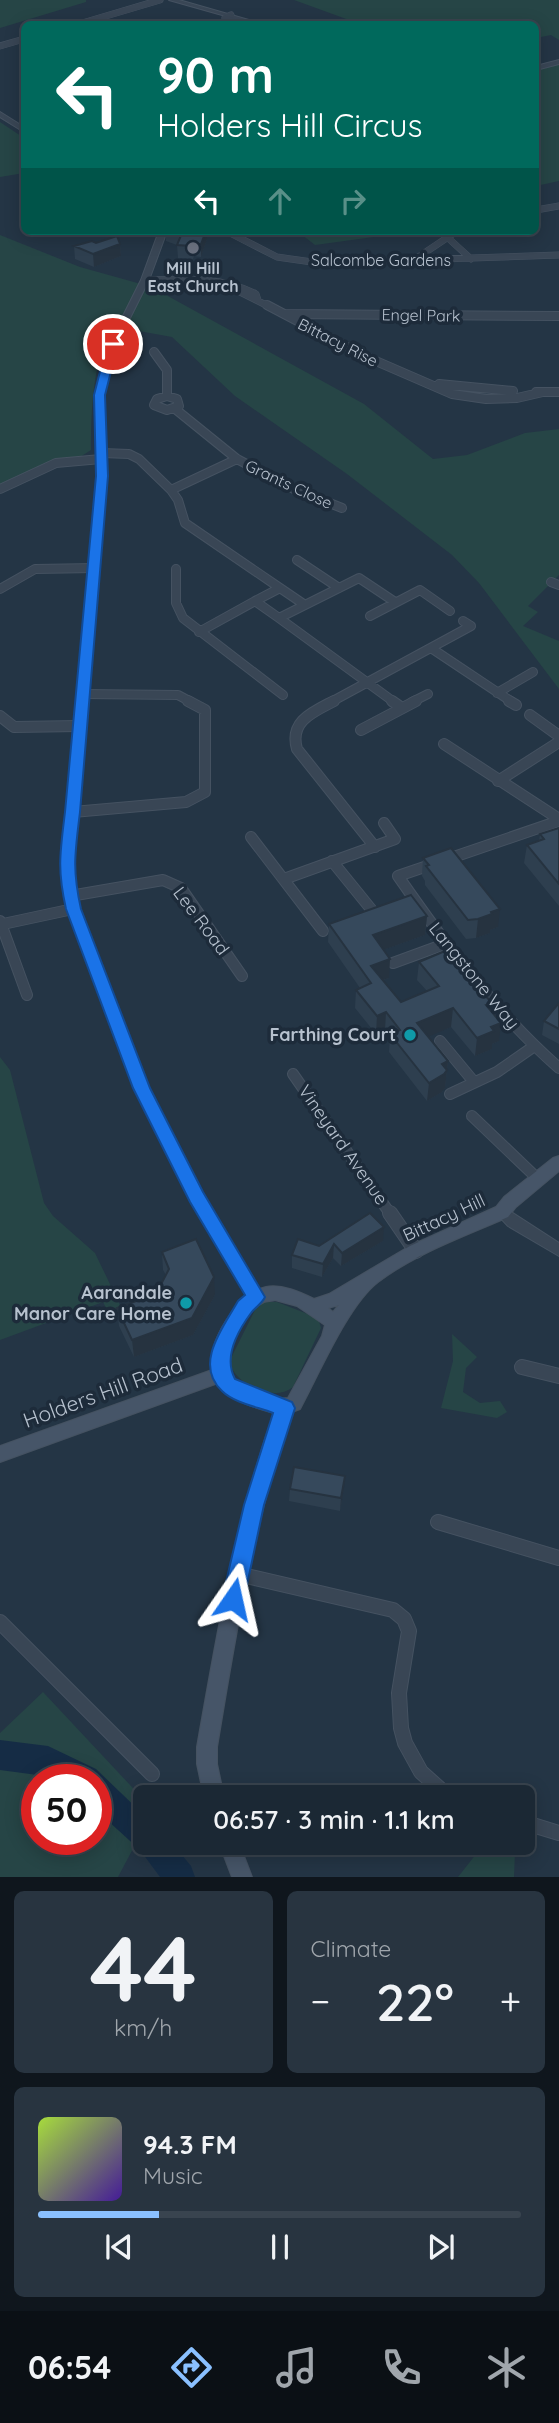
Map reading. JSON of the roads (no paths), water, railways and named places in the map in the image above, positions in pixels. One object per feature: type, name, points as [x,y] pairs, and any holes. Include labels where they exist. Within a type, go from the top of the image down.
[{"type":"main road","name":"Bittacy Hill","points":[[315,1306],[335,1299],[416,1251],[502,1212],[510,1202],[559,1162]]},
{"type":"main road","name":"Bittacy Hill","points":[[334,1323],[372,1276]]},
{"type":"main road","points":[[211,1785],[207,1747],[237,1574],[254,1505],[285,1408],[300,1397],[330,1337],[334,1323],[315,1306],[279,1294],[256,1297],[244,1306],[220,1352],[218,1362],[228,1385],[285,1408]]},
{"type":"main road","name":"Holders Hill Road","points":[[0,1454],[222,1374]]},
{"type":"main road","points":[[234,1855],[242,1877]]},
{"type":"street","points":[[89,21],[160,0]]},
{"type":"street","points":[[172,0],[250,21]]},
{"type":"street","points":[[231,15],[225,18],[234,21]]},
{"type":"street","points":[[0,46],[21,40]]},
{"type":"street","points":[[539,67],[559,62]]},
{"type":"street","points":[[0,114],[21,128]]},
{"type":"street","points":[[539,209],[559,206]]},
{"type":"street","points":[[162,235],[145,280],[137,291],[113,344],[99,395],[102,456],[95,568],[73,812],[65,865],[69,896],[141,1088],[197,1197],[256,1297]]},
{"type":"street","name":"Salcombe Gardens","points":[[237,235],[277,257],[319,263],[559,255]]},
{"type":"street","points":[[414,260],[450,235]]},
{"type":"street","points":[[447,237],[471,259]]},
{"type":"street","name":"Bittacy Rise","points":[[145,280],[178,275],[226,285],[239,294],[258,300],[419,381],[452,394],[517,398],[543,392],[559,392]]},
{"type":"street","name":"Engel Park","points":[[282,314],[559,316]]},
{"type":"street","points":[[154,352],[167,370],[167,396]]},
{"type":"street","points":[[167,396],[179,401],[178,406],[163,410],[154,405],[157,399],[167,396]]},
{"type":"street","name":"Grants Close","points":[[174,408],[237,459],[293,489],[342,508]]},
{"type":"street","points":[[0,489],[57,463],[102,456],[134,456],[171,489],[178,500],[185,523],[305,605]]},
{"type":"street","name":"Grants Close","points":[[171,489],[237,459]]},
{"type":"street","points":[[297,560],[339,588]]},
{"type":"street","points":[[0,589],[35,569],[95,568]]},
{"type":"street","points":[[176,569],[176,603],[183,618],[284,695]]},
{"type":"street","points":[[279,618],[359,579],[395,602]]},
{"type":"street","points":[[199,632],[281,587]]},
{"type":"street","points":[[370,616],[420,590],[450,611]]},
{"type":"street","points":[[255,601],[402,708]]},
{"type":"street","points":[[375,847],[297,749],[292,737],[296,726],[304,717],[471,626],[463,621]]},
{"type":"street","points":[[431,649],[516,705]]},
{"type":"street","points":[[496,692],[533,672]]},
{"type":"street","points":[[73,812],[187,802],[205,792],[205,709],[178,695],[82,694]]},
{"type":"street","points":[[361,730],[428,694]]},
{"type":"street","points":[[530,715],[559,736]]},
{"type":"street","points":[[0,716],[14,727],[79,726]]},
{"type":"street","points":[[498,781],[559,742]]},
{"type":"street","points":[[444,744],[559,820]]},
{"type":"street","name":"Langstone Way","points":[[559,820],[398,876],[445,944],[533,1047],[559,1068]]},
{"type":"street","points":[[284,879],[395,839],[384,823]]},
{"type":"street","points":[[251,837],[323,931]]},
{"type":"street","points":[[332,861],[375,914]]},
{"type":"street","name":"Lee Road","points":[[69,896],[163,880],[173,882],[181,888],[242,976]]},
{"type":"street","points":[[27,995],[2,923],[74,909]]},
{"type":"street","points":[[393,964],[445,944]]},
{"type":"street","points":[[440,1041],[474,1082]]},
{"type":"street","points":[[450,1094],[497,1072],[533,1047]]},
{"type":"street","name":"Vineyard Avenue","points":[[293,1074],[416,1251]]},
{"type":"street","points":[[472,1116],[539,1180]]},
{"type":"street","points":[[502,1212],[559,1250]]},
{"type":"street","points":[[522,1367],[559,1376]]},
{"type":"street","points":[[438,1522],[559,1558]]},
{"type":"street","points":[[237,1574],[393,1610],[405,1619],[410,1634],[399,1692],[399,1722],[416,1765],[433,1785]]},
{"type":"street","points":[[0,1622],[152,1774]]},
{"type":"street","points":[[535,1826],[559,1833]]},
{"type":"waterway","points":[[0,1755],[54,1764]]},
{"type":"waterway","points":[[112,1804],[133,1825]]},
{"type":"waterway","points":[[162,1855],[180,1877]]},
{"type":"place","name":"Mill Hill East Church","points":[[193,248]]},
{"type":"place","name":"Farthing Court","points":[[410,1035]]},
{"type":"place","name":"Aarandale Manor Care Home","points":[[186,1303]]}]
